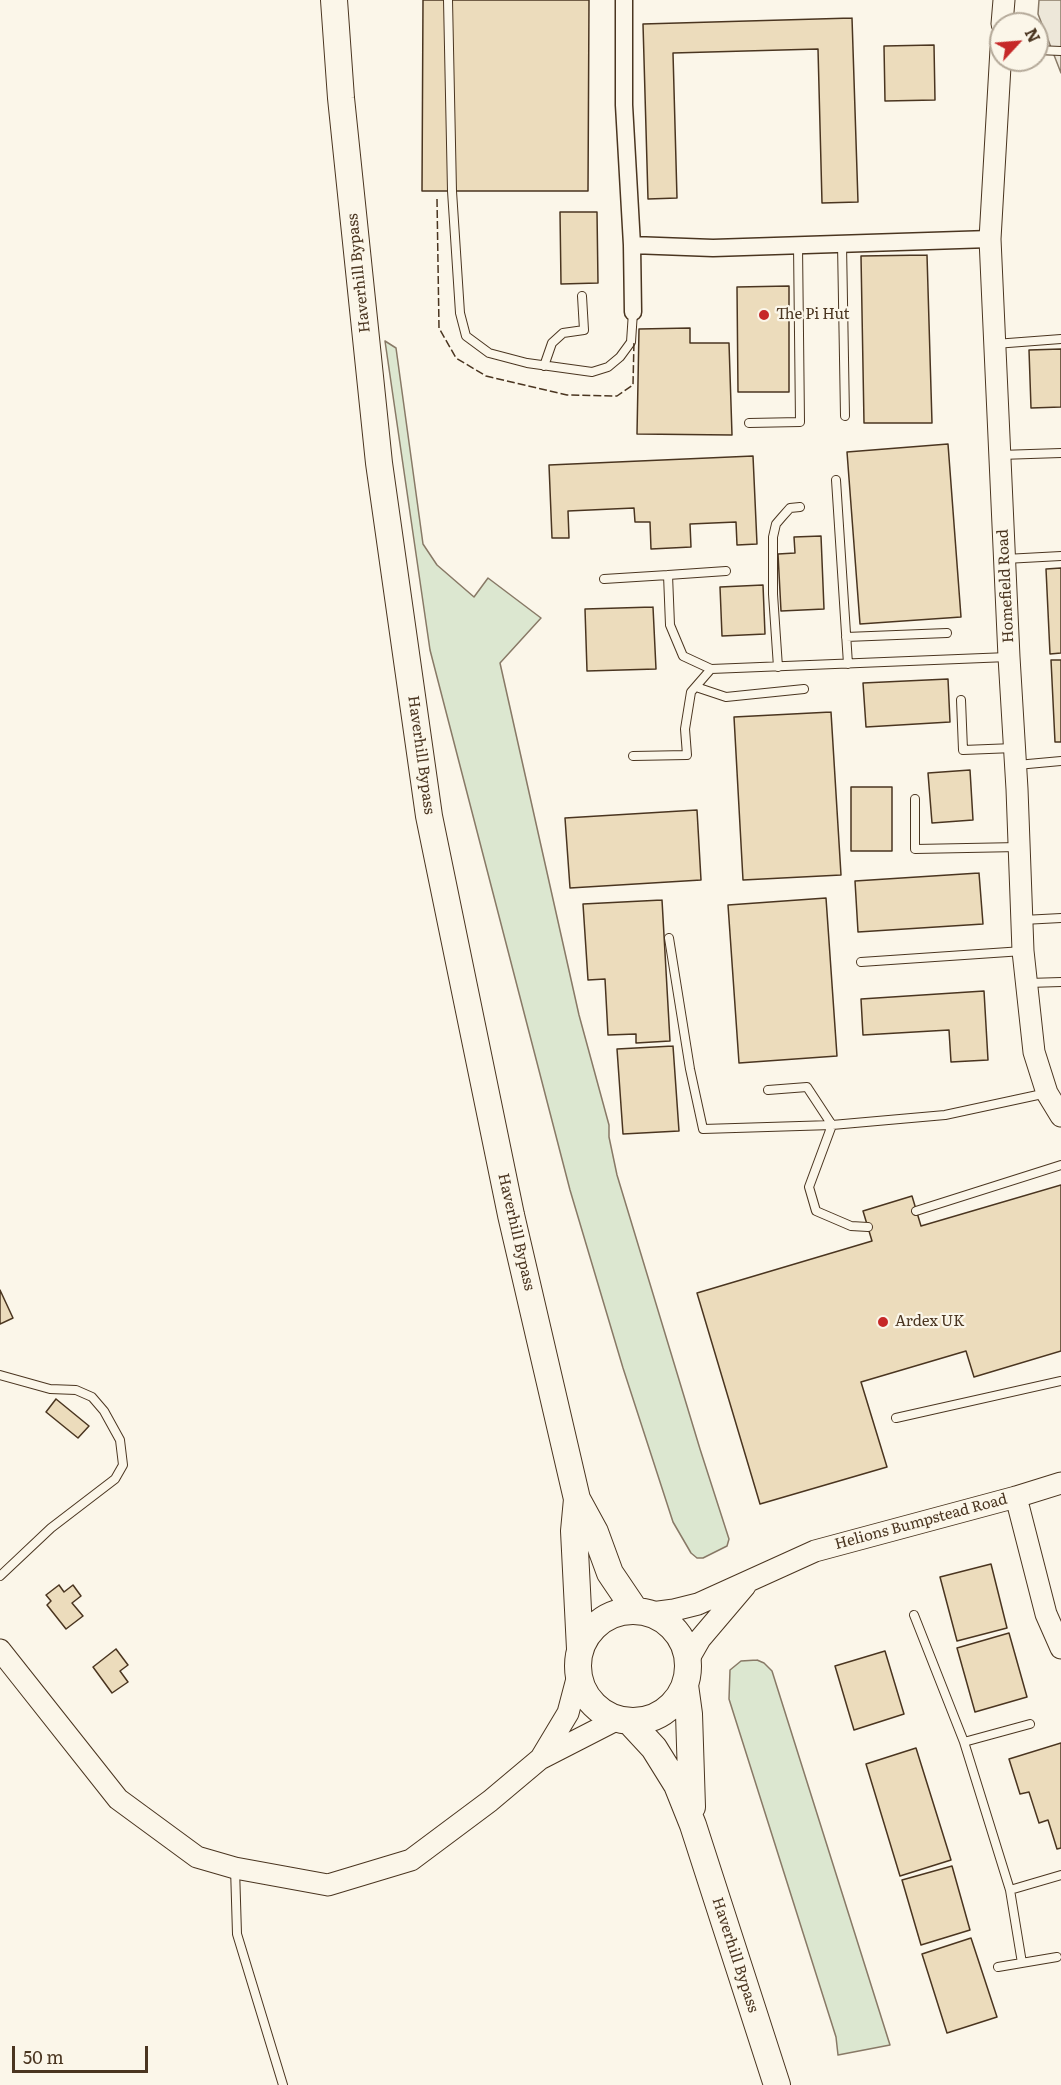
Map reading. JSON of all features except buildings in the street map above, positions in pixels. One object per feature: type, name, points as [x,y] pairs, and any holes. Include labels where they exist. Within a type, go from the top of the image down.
[{"type":"main road","name":"Haverhill Bypass","points":[[334,0],[341,98],[379,463],[429,816],[509,1204],[577,1499],[595,1532],[610,1574],[643,1611]]},
{"type":"main road","name":"Haverhill Bypass","points":[[577,1499],[574,1531],[580,1649]]},
{"type":"main road","points":[[643,1611],[665,1620],[684,1644],[688,1660],[685,1685],[669,1708],[657,1716],[643,1720],[623,1720],[599,1710],[585,1694],[578,1675],[580,1649],[588,1633],[601,1620],[617,1612],[643,1611]]},
{"type":"main road","name":"Haverhill Bypass","points":[[685,1685],[693,1825]]},
{"type":"main road","name":"Haverhill Bypass","points":[[623,1720],[654,1748],[676,1785],[693,1825],[777,2085]]},
{"type":"street","points":[[624,0],[624,105],[632,245],[633,312]]},
{"type":"street","name":"Homefield Road","points":[[1000,72],[990,239],[1020,847],[1023,951],[1034,1052],[1047,1093],[1061,1116]]},
{"type":"street","points":[[632,245],[713,248],[990,239]]},
{"type":"street","points":[[1017,1497],[1061,1483]]},
{"type":"street","name":"Helions Bumpstead Road","points":[[643,1611],[674,1610],[698,1604],[815,1551],[1017,1497],[1046,1614],[1061,1648]]},
{"type":"street","name":"Helions Bumpstead Road","points":[[688,1660],[700,1639],[747,1583]]},
{"type":"street","points":[[0,1650],[118,1799],[196,1857],[235,1868],[328,1885],[411,1860],[490,1801],[540,1759],[623,1720]]},
{"type":"street","points":[[540,1759],[568,1713],[578,1675]]},
{"type":"lane","points":[[448,0],[452,191],[460,313],[466,336],[489,353],[544,366],[592,372],[608,367],[620,357],[631,342],[633,312]]},
{"type":"lane","points":[[842,244],[845,416]]},
{"type":"lane","points":[[749,423],[800,422],[798,245]]},
{"type":"lane","points":[[544,366],[552,343],[563,333],[584,330],[582,296]]},
{"type":"lane","points":[[994,344],[1061,339]]},
{"type":"lane","points":[[1000,455],[1061,453]]},
{"type":"lane","points":[[836,480],[848,664]]},
{"type":"lane","points":[[778,667],[773,594],[773,537],[776,524],[790,508],[800,507]]},
{"type":"lane","points":[[1005,559],[1061,556]]},
{"type":"lane","points":[[604,579],[726,571]]},
{"type":"lane","points":[[669,575],[670,625],[683,656],[711,669],[1009,657]]},
{"type":"lane","points":[[846,637],[947,633]]},
{"type":"lane","points":[[633,756],[687,755],[685,729],[691,692],[711,669]]},
{"type":"lane","points":[[696,687],[726,697],[804,689]]},
{"type":"lane","points":[[961,700],[963,750],[1061,762]]},
{"type":"lane","points":[[915,800],[915,849],[1020,847]]},
{"type":"lane","points":[[1022,920],[1061,918]]},
{"type":"lane","points":[[669,938],[690,1069],[703,1129],[832,1125],[945,1115],[1047,1093]]},
{"type":"lane","points":[[861,962],[1023,951]]},
{"type":"lane","points":[[1027,983],[1061,982]]},
{"type":"lane","points":[[768,1090],[807,1087],[832,1125]]},
{"type":"lane","points":[[832,1125],[809,1187],[816,1211],[851,1226],[868,1227]]},
{"type":"lane","points":[[916,1211],[1061,1165]]},
{"type":"lane","points":[[0,1375],[50,1389],[76,1390],[92,1397],[104,1411],[120,1440],[123,1465],[115,1479],[51,1528],[0,1576]]},
{"type":"lane","points":[[896,1418],[1061,1381]]},
{"type":"lane","points":[[914,1616],[964,1742],[1010,1890],[1022,1963]]},
{"type":"lane","points":[[964,1742],[1030,1724]]},
{"type":"lane","points":[[235,1868],[237,1935],[283,2085]]},
{"type":"lane","points":[[1010,1890],[1061,1875]]},
{"type":"lane","points":[[998,1967],[1057,1957]]},
{"type":"green space","points":[[385,341],[396,348],[423,544],[437,565],[474,597],[488,578],[541,618],[500,663],[579,1015],[609,1125],[609,1137],[617,1175],[729,1539],[727,1546],[703,1558],[697,1558],[691,1553],[673,1522],[623,1368],[570,1190],[430,650]]},
{"type":"green space","points":[[757,1660],[772,1671],[890,2045],[838,2055],[836,2037],[729,1699],[730,1670],[741,1661]]},
{"type":"shaded area","points":[[1039,0],[1061,0],[1061,73],[1049,42],[1049,12],[1038,12]]},
{"type":"fence","points":[[437,199],[439,328],[456,358],[486,376],[567,395],[617,396],[633,385],[634,341]]},
{"type":"place","name":"The Pi Hut","points":[[764,315]]},
{"type":"place","name":"Ardex UK","points":[[883,1322]]}]
